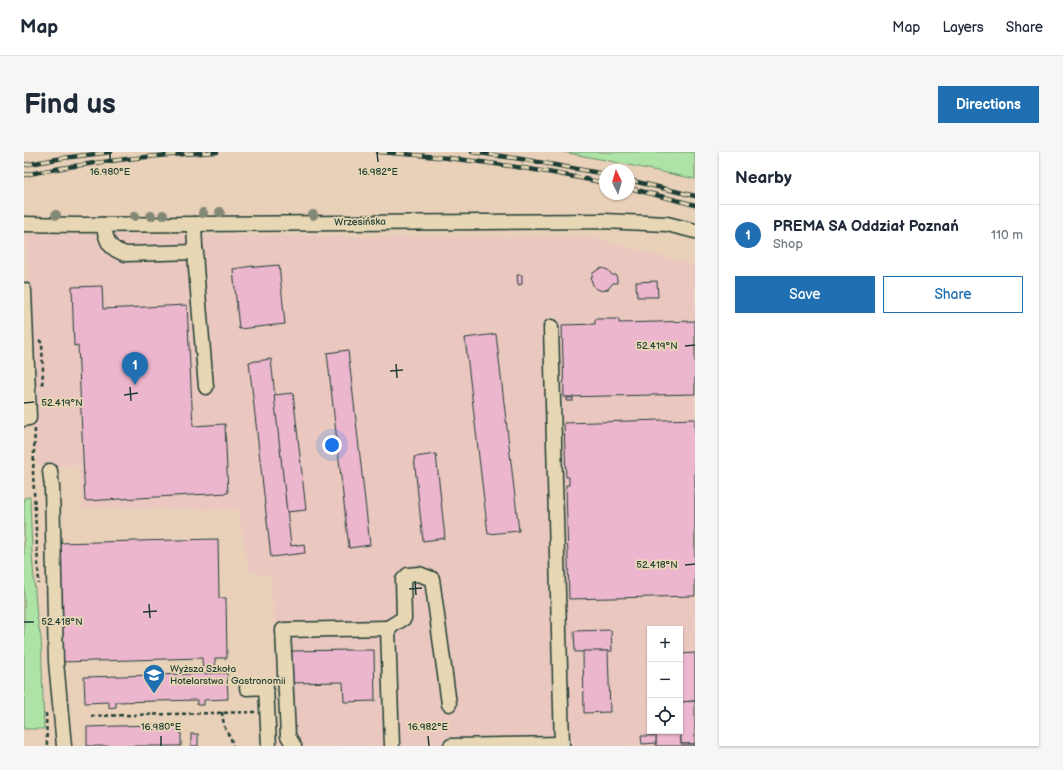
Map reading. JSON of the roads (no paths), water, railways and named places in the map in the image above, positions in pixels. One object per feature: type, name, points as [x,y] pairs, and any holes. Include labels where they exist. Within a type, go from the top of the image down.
[{"type":"street","name":"Wrzesińska","points":[[24,224],[103,225],[612,221],[667,224],[695,231]]},
{"type":"street","points":[[194,224],[206,386]]},
{"type":"street","points":[[103,225],[107,241],[114,250],[126,254],[196,252]]},
{"type":"street","points":[[24,290],[27,419]]},
{"type":"street","points":[[451,746],[562,745],[551,327]]},
{"type":"street","points":[[50,470],[52,493],[56,662],[64,746]]},
{"type":"street","points":[[294,746],[288,736],[283,630],[388,628],[404,618],[403,580],[408,575],[419,574],[432,579],[450,704]]},
{"type":"street","points":[[388,628],[392,746]]},
{"type":"street","points":[[247,688],[266,687],[269,746]]},
{"type":"railway","points":[[24,165],[111,152]]},
{"type":"railway","points":[[24,175],[72,166],[120,160],[217,152]]},
{"type":"railway","points":[[378,152],[492,163],[599,182]]},
{"type":"railway","points":[[472,152],[599,173]]},
{"type":"railway","points":[[635,181],[695,196]]},
{"type":"railway","points":[[635,190],[695,205]]},
{"type":"place","name":"PREMA SA Oddział Poznań","points":[[135,385]]},
{"type":"place","name":"Wyższa Szkoła Hotelarstwa i Gastronomii","points":[[154,694]]}]
